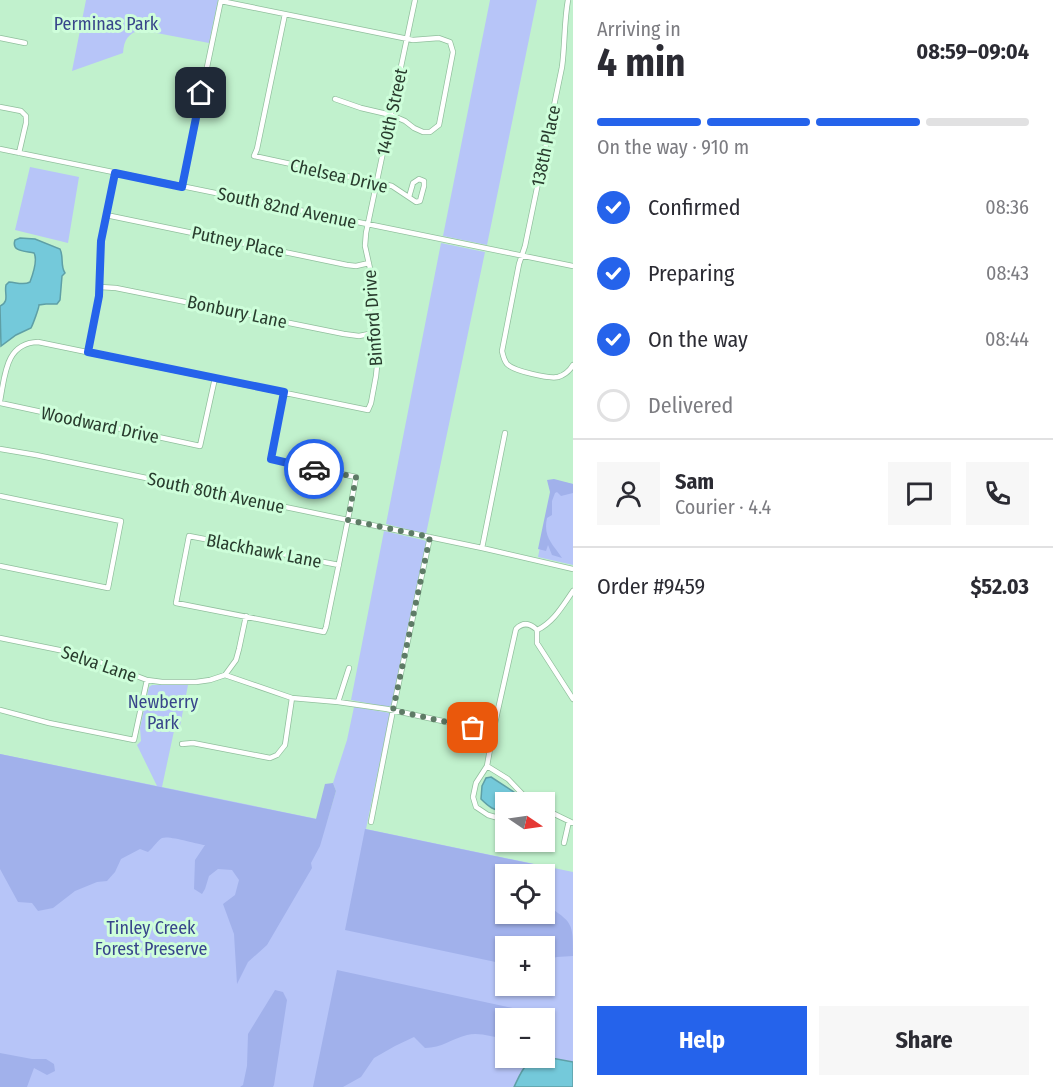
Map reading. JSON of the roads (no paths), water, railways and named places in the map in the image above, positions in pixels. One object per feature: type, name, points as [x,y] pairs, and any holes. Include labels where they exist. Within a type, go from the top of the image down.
[{"type":"street","name":"140th Street","points":[[368,225],[415,0]]},
{"type":"street","name":"138th Place","points":[[568,0],[562,67],[502,347],[504,359],[516,370],[552,377],[563,375],[573,365]]},
{"type":"street","points":[[182,187],[221,1],[407,39],[439,38],[450,42],[453,52],[439,125],[429,132],[414,128],[391,115],[335,99]]},
{"type":"street","name":"Chelsea Drive","points":[[285,14],[254,156],[392,186],[416,202],[420,201],[424,181],[419,179],[413,183],[409,197]]},
{"type":"street","points":[[0,38],[26,43]]},
{"type":"street","points":[[0,107],[21,111],[26,116],[19,153]]},
{"type":"street","name":"South 82nd Avenue","points":[[0,149],[573,266]]},
{"type":"street","points":[[88,352],[98,309],[101,241],[115,173]]},
{"type":"street","name":"Putney Place","points":[[106,215],[347,265],[356,266],[369,263]]},
{"type":"street","name":"Binford Drive","points":[[284,392],[368,410],[378,362],[370,313],[373,282],[365,246],[368,225]]},
{"type":"street","name":"Bonbury Lane","points":[[100,287],[116,288],[344,334],[359,336],[374,333]]},
{"type":"street","points":[[0,402],[8,363],[13,353],[23,345],[34,342],[284,392],[271,459],[356,477],[339,565],[324,632],[246,616],[236,660],[225,675],[292,698],[393,710],[493,732]]},
{"type":"street","name":"Woodward Drive","points":[[0,402],[200,446],[215,378]]},
{"type":"street","points":[[482,548],[505,433]]},
{"type":"street","name":"South 80th Avenue","points":[[0,449],[430,537],[573,569]]},
{"type":"street","points":[[0,496],[121,521],[108,588],[0,566]]},
{"type":"street","name":"Blackhawk Lane","points":[[246,616],[176,603],[189,536],[339,565]]},
{"type":"street","points":[[371,822],[430,537]]},
{"type":"street","points":[[537,630],[545,626],[556,615],[573,591]]},
{"type":"street","points":[[495,817],[476,807],[473,797],[476,783],[488,766],[493,732],[516,629],[519,626],[532,625],[537,630],[537,642],[573,699]]},
{"type":"street","name":"Selva Lane","points":[[0,638],[69,652],[147,680],[196,682],[225,675]]},
{"type":"street","points":[[338,702],[349,668]]},
{"type":"street","points":[[0,710],[49,723],[134,740],[147,680]]},
{"type":"street","points":[[182,744],[193,743],[270,758],[277,755],[285,745],[292,698]]},
{"type":"street","points":[[488,766],[508,779],[520,792]]},
{"type":"street","points":[[555,814],[571,822],[564,843]]},
{"type":"park label","name":"Perminas Park","points":[[106,24]]},
{"type":"park label","name":"Newberry Park","points":[[163,712]]},
{"type":"park label","name":"Tinley Creek Forest Preserve","points":[[151,938]]}]
